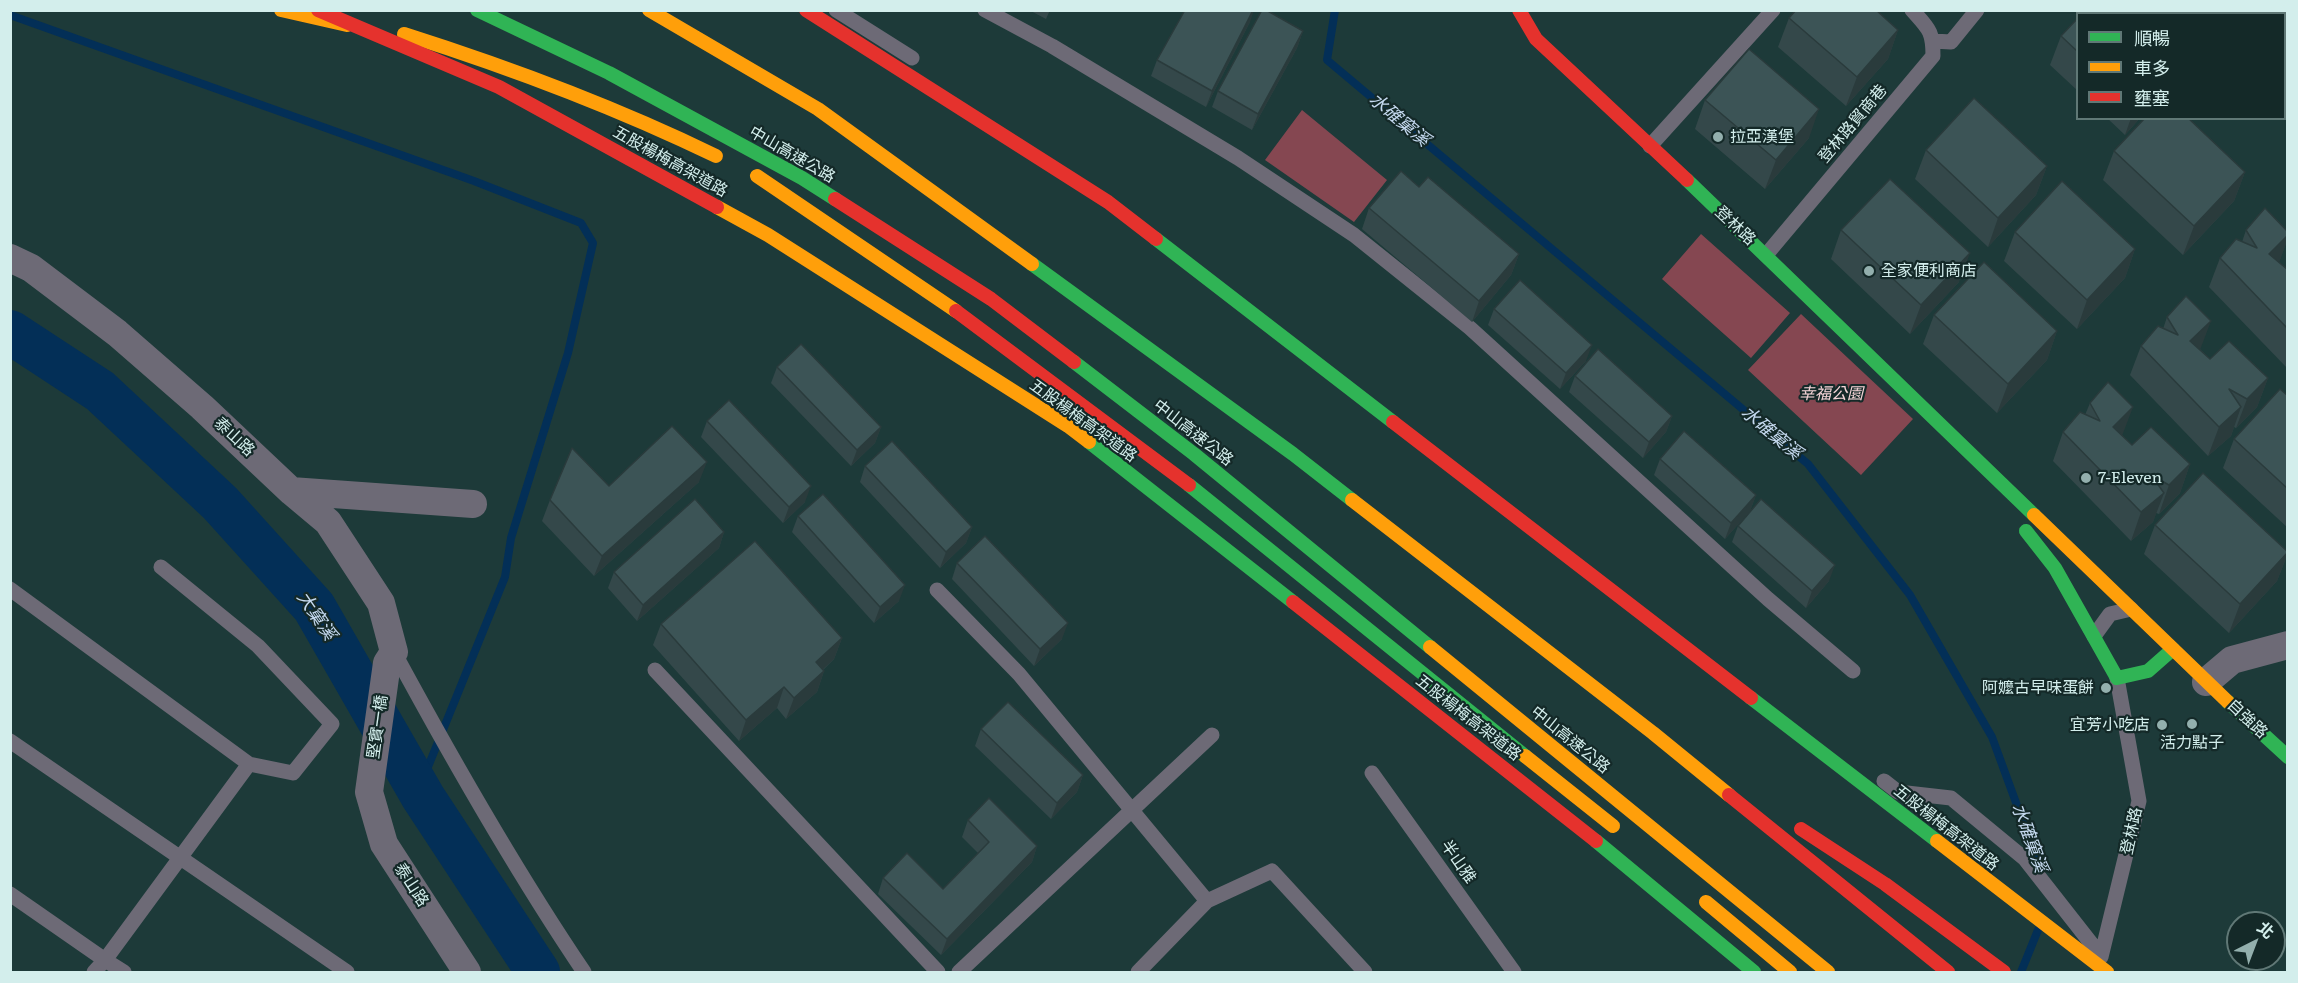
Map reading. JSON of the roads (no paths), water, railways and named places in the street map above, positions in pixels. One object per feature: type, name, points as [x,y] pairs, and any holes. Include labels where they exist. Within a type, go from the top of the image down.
[{"type":"main road","points":[[281,10],[462,52]]},
{"type":"main road","name":"五股楊梅高架道路","points":[[318,10],[499,87],[768,235],[1068,426],[1564,814],[1755,972]]},
{"type":"main road","points":[[327,10],[462,52],[566,88],[662,129],[725,160]]},
{"type":"main road","name":"中山高速公路","points":[[477,10],[609,73],[802,178],[992,299],[1194,454],[1828,972]]},
{"type":"main road","points":[[649,10],[818,109]]},
{"type":"main road","points":[[671,10],[818,109],[1293,454],[1653,733],[1948,972]]},
{"type":"main road","name":"五股楊梅高架道路","points":[[806,10],[1108,202],[2110,967]]},
{"type":"main road","name":"登林路","points":[[1519,10],[1536,39],[1766,255],[2173,649]]},
{"type":"main road","points":[[992,299],[752,174],[974,323],[1180,478],[1624,835]]},
{"type":"main road","name":"登林路","points":[[1956,439],[2055,568],[2117,678]]},
{"type":"main road","points":[[2117,678],[2148,671],[2173,649]]},
{"type":"main road","name":"自強路","points":[[2173,649],[2288,757]]},
{"type":"main road","points":[[1653,733],[1760,802]]},
{"type":"main road","points":[[1788,821],[1885,884],[2003,972]]},
{"type":"main road","points":[[1696,893],[1790,972]]},
{"type":"street","name":"泰山路","points":[[10,258],[32,268],[117,333],[328,522],[381,603],[391,658]]},
{"type":"street","points":[[291,491],[473,504]]},
{"type":"street","points":[[2206,682],[2232,660],[2288,645]]},
{"type":"street","name":"堅實一橋","points":[[369,792],[391,658]]},
{"type":"street","name":"泰山路","points":[[369,792],[384,844],[467,972]]},
{"type":"lane","points":[[836,10],[926,68]]},
{"type":"lane","points":[[985,10],[1052,46],[1228,152],[1354,236],[1470,328],[1768,599],[1853,671]]},
{"type":"lane","points":[[1650,146],[1773,10]]},
{"type":"lane","points":[[1912,10],[1930,30],[1933,41],[1951,42],[1977,10]]},
{"type":"lane","name":"登林路貿商巷","points":[[1766,255],[1933,56],[1933,41]]},
{"type":"lane","points":[[955,87],[1070,163],[1492,489],[1644,610],[1720,666],[1788,711],[1898,792],[1951,798],[2025,859],[2110,967]]},
{"type":"lane","points":[[10,589],[249,764],[293,773],[332,724],[258,646],[161,567]]},
{"type":"lane","points":[[937,590],[1019,674],[1207,901]]},
{"type":"lane","points":[[2094,636],[2110,614],[2131,609]]},
{"type":"lane","points":[[391,658],[551,924],[584,972]]},
{"type":"lane","points":[[655,670],[938,972]]},
{"type":"lane","name":"登林路","points":[[2110,967],[2139,801],[2117,678]]},
{"type":"lane","points":[[959,972],[1212,735]]},
{"type":"lane","points":[[10,741],[347,972]]},
{"type":"lane","points":[[94,972],[182,859],[249,764]]},
{"type":"lane","name":"半山雅","points":[[1372,773],[1514,972]]},
{"type":"lane","points":[[1138,972],[1207,901],[1272,871],[1365,972]]},
{"type":"lane","points":[[10,894],[124,972]]},
{"type":"waterway","name":"水確窠溪","points":[[1335,10],[1327,60],[1808,464],[1910,595],[1992,737],[2041,871]]},
{"type":"waterway","points":[[10,15],[474,181],[581,223],[593,243],[568,353],[511,538],[505,577],[419,789]]},
{"type":"waterway","name":"大窠溪","points":[[10,332],[100,391],[220,503],[314,607],[423,797],[538,972]]},
{"type":"waterway","name":"水確窠溪","points":[[2021,972],[2038,930]]},
{"type":"place","name":"拉亞漢堡","points":[[1718,137]]},
{"type":"place","name":"全家便利商店","points":[[1869,271]]},
{"type":"place","name":"7-Eleven","points":[[2086,478]]},
{"type":"place","name":"阿嬤古早味蛋餅","points":[[2106,688]]},
{"type":"place","name":"活力點子","points":[[2192,724]]},
{"type":"place","name":"宜芳小吃店","points":[[2162,725]]},
{"type":"park label","name":"幸福公園","points":[[1831,394]]}]
